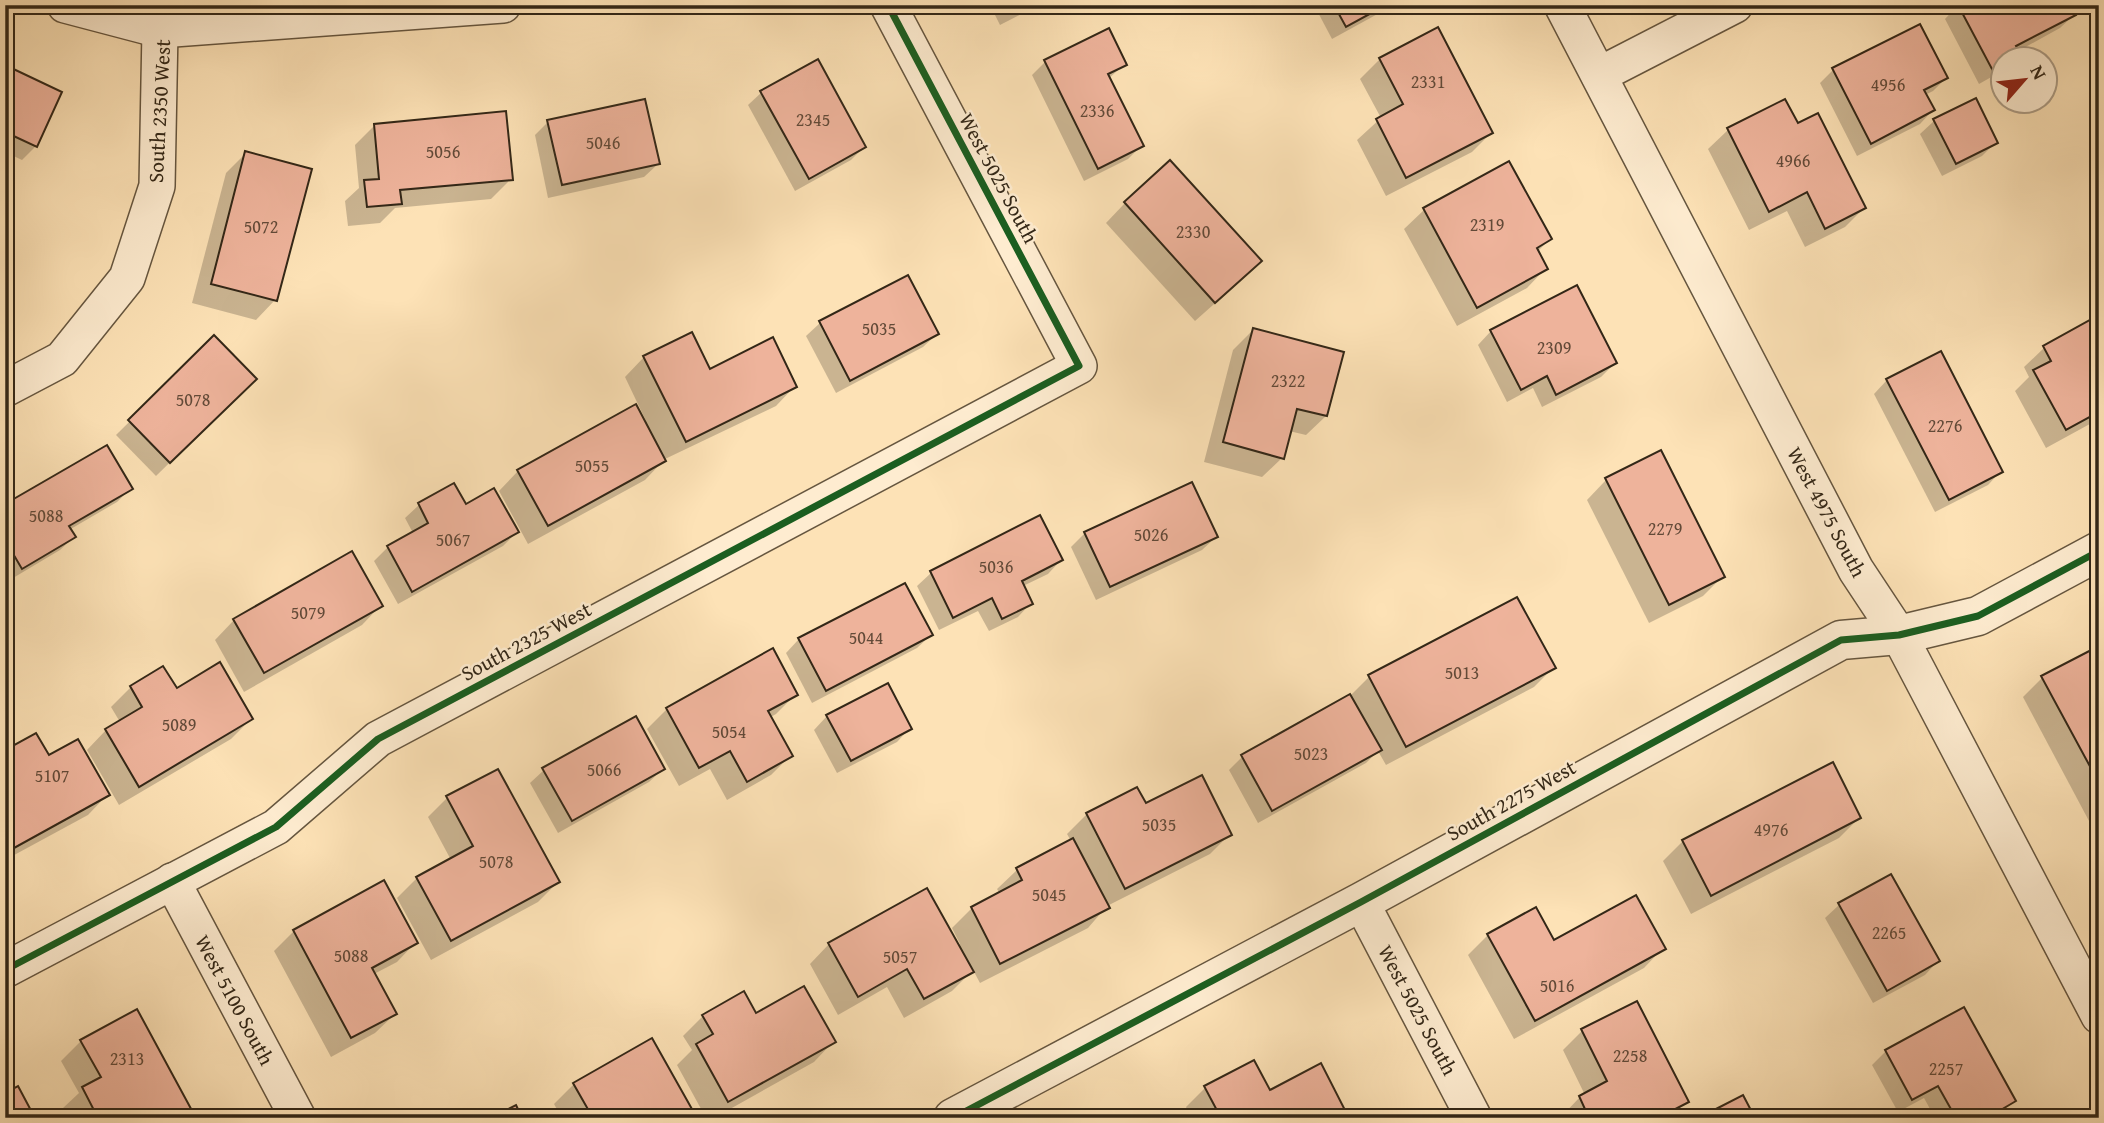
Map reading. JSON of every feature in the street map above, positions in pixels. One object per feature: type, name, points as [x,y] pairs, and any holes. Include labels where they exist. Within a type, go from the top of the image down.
[{"type":"street","points":[[65,5],[160,30]]},
{"type":"street","name":"South 2350 West","points":[[5,389],[62,359],[127,278],[157,186],[160,30],[503,5]]},
{"type":"street","name":"West 5025 South","points":[[888,5],[1079,366]]},
{"type":"street","name":"West 4975 South","points":[[1562,5],[1856,570],[1899,635],[2099,1016]]},
{"type":"street","points":[[1599,75],[1735,5]]},
{"type":"street","name":"South 2325 West","points":[[5,970],[276,827],[378,739],[1079,366]]},
{"type":"street","name":"South 2275 West","points":[[953,1118],[1361,902],[1841,640],[1899,635],[1978,616],[2099,551]]},
{"type":"street","name":"West 5100 South","points":[[172,881],[298,1118]]},
{"type":"street","name":"West 5025 South","points":[[1361,902],[1474,1118]]},
{"type":"building","points":[[1010,5],[1029,5],[1014,13]]},
{"type":"building","points":[[1334,5],[1386,5],[1346,27]]},
{"type":"building","points":[[1958,5],[2071,5],[2076,15],[2016,46],[1988,46],[1988,62]]},
{"type":"building","points":[[1920,24],[1948,78],[1924,90],[1935,110],[1871,144],[1832,68]]},
{"type":"building","points":[[1438,27],[1493,133],[1406,178],[1376,119],[1403,104],[1379,58]]},
{"type":"building","points":[[1109,28],[1127,65],[1108,74],[1144,146],[1098,169],[1044,60]]},
{"type":"building","points":[[818,59],[866,147],[809,179],[760,91]]},
{"type":"building","points":[[5,65],[62,92],[37,147],[5,132]]},
{"type":"building","points":[[1976,98],[1998,143],[1956,164],[1933,119]]},
{"type":"building","points":[[645,99],[660,164],[562,185],[547,120]]},
{"type":"building","points":[[1785,99],[1798,123],[1818,113],[1866,208],[1825,229],[1807,192],[1769,212],[1727,128]]},
{"type":"building","points":[[506,111],[513,180],[400,190],[402,204],[367,207],[364,180],[379,179],[374,124]]},
{"type":"building","points":[[245,151],[312,169],[277,301],[211,284]]},
{"type":"building","points":[[1170,160],[1262,261],[1215,303],[1124,202]]},
{"type":"building","points":[[1509,161],[1552,239],[1537,248],[1548,269],[1477,308],[1423,208]]},
{"type":"building","points":[[908,275],[939,334],[850,381],[819,321]]},
{"type":"building","points":[[1577,285],[1617,363],[1556,395],[1547,376],[1521,390],[1490,330]]},
{"type":"building","points":[[2099,315],[2099,412],[2066,430],[2033,370],[2051,361],[2043,346]]},
{"type":"building","points":[[1253,328],[1344,352],[1327,416],[1297,409],[1284,459],[1223,442]]},
{"type":"building","points":[[692,332],[710,369],[773,337],[797,387],[686,442],[643,356]]},
{"type":"building","points":[[214,335],[257,379],[170,463],[128,420]]},
{"type":"building","points":[[1941,351],[2003,472],[1949,500],[1886,379]]},
{"type":"building","points":[[636,404],[666,461],[548,526],[517,470]]},
{"type":"building","points":[[107,445],[133,489],[69,526],[76,537],[22,569],[5,540],[5,504]]},
{"type":"building","points":[[1661,450],[1725,577],[1669,605],[1605,478]]},
{"type":"building","points":[[1192,482],[1218,537],[1110,587],[1084,532]]},
{"type":"building","points":[[454,483],[466,504],[494,488],[519,532],[412,592],[387,546],[428,523],[418,503]]},
{"type":"building","points":[[1040,515],[1063,560],[1022,581],[1033,604],[1002,619],[992,598],[953,618],[930,571]]},
{"type":"building","points":[[352,551],[383,606],[264,673],[233,619]]},
{"type":"building","points":[[905,583],[933,635],[826,691],[798,638]]},
{"type":"building","points":[[1517,597],[1556,668],[1406,747],[1368,675]]},
{"type":"building","points":[[2099,646],[2099,783],[2041,676]]},
{"type":"building","points":[[773,648],[798,695],[768,711],[793,756],[747,782],[730,751],[699,768],[666,708]]},
{"type":"building","points":[[220,662],[253,719],[139,787],[105,729],[142,707],[130,686],[163,666],[177,688]]},
{"type":"building","points":[[888,683],[912,729],[851,761],[826,715]]},
{"type":"building","points":[[1350,694],[1382,750],[1272,811],[1241,755]]},
{"type":"building","points":[[636,716],[665,769],[572,821],[542,768]]},
{"type":"building","points":[[36,733],[49,755],[78,739],[110,795],[5,853],[5,750]]},
{"type":"building","points":[[1833,762],[1861,818],[1711,896],[1682,840]]},
{"type":"building","points":[[498,769],[560,882],[451,941],[416,877],[473,846],[446,796]]},
{"type":"building","points":[[1202,775],[1232,835],[1125,889],[1086,813],[1137,787],[1146,803]]},
{"type":"building","points":[[1073,838],[1110,908],[1000,964],[971,907],[1022,880],[1016,868]]},
{"type":"building","points":[[1891,874],[1940,961],[1887,991],[1838,903]]},
{"type":"building","points":[[384,880],[418,943],[372,968],[397,1014],[351,1038],[293,930]]},
{"type":"building","points":[[927,888],[974,972],[924,999],[907,969],[858,997],[828,943]]},
{"type":"building","points":[[1636,895],[1666,949],[1535,1021],[1487,934],[1536,907],[1554,940]]},
{"type":"building","points":[[804,986],[836,1042],[728,1102],[696,1044],[713,1034],[702,1015],[744,991],[756,1013]]},
{"type":"building","points":[[1637,1001],[1689,1102],[1658,1118],[1589,1118],[1579,1096],[1607,1081],[1581,1029]]},
{"type":"building","points":[[1964,1007],[2016,1101],[1987,1118],[1956,1118],[1938,1086],[1912,1100],[1885,1050]]},
{"type":"building","points":[[137,1009],[196,1118],[98,1118],[82,1087],[101,1077],[80,1040]]},
{"type":"building","points":[[652,1038],[697,1118],[576,1118],[589,1111],[573,1083]]},
{"type":"building","points":[[1254,1060],[1270,1090],[1321,1063],[1349,1118],[1221,1118],[1204,1086]]},
{"type":"building","points":[[18,1086],[35,1118],[5,1118],[5,1093]]},
{"type":"building","points":[[1743,1095],[1755,1118],[1716,1118],[1712,1111]]},
{"type":"building","points":[[516,1105],[522,1118],[491,1118]]},
{"type":"cycle path","points":[[5,970],[276,827],[378,739],[1079,366],[888,5]]},
{"type":"cycle path","points":[[953,1118],[1361,902],[1841,640],[1899,635],[1978,616],[2099,551]]}]
